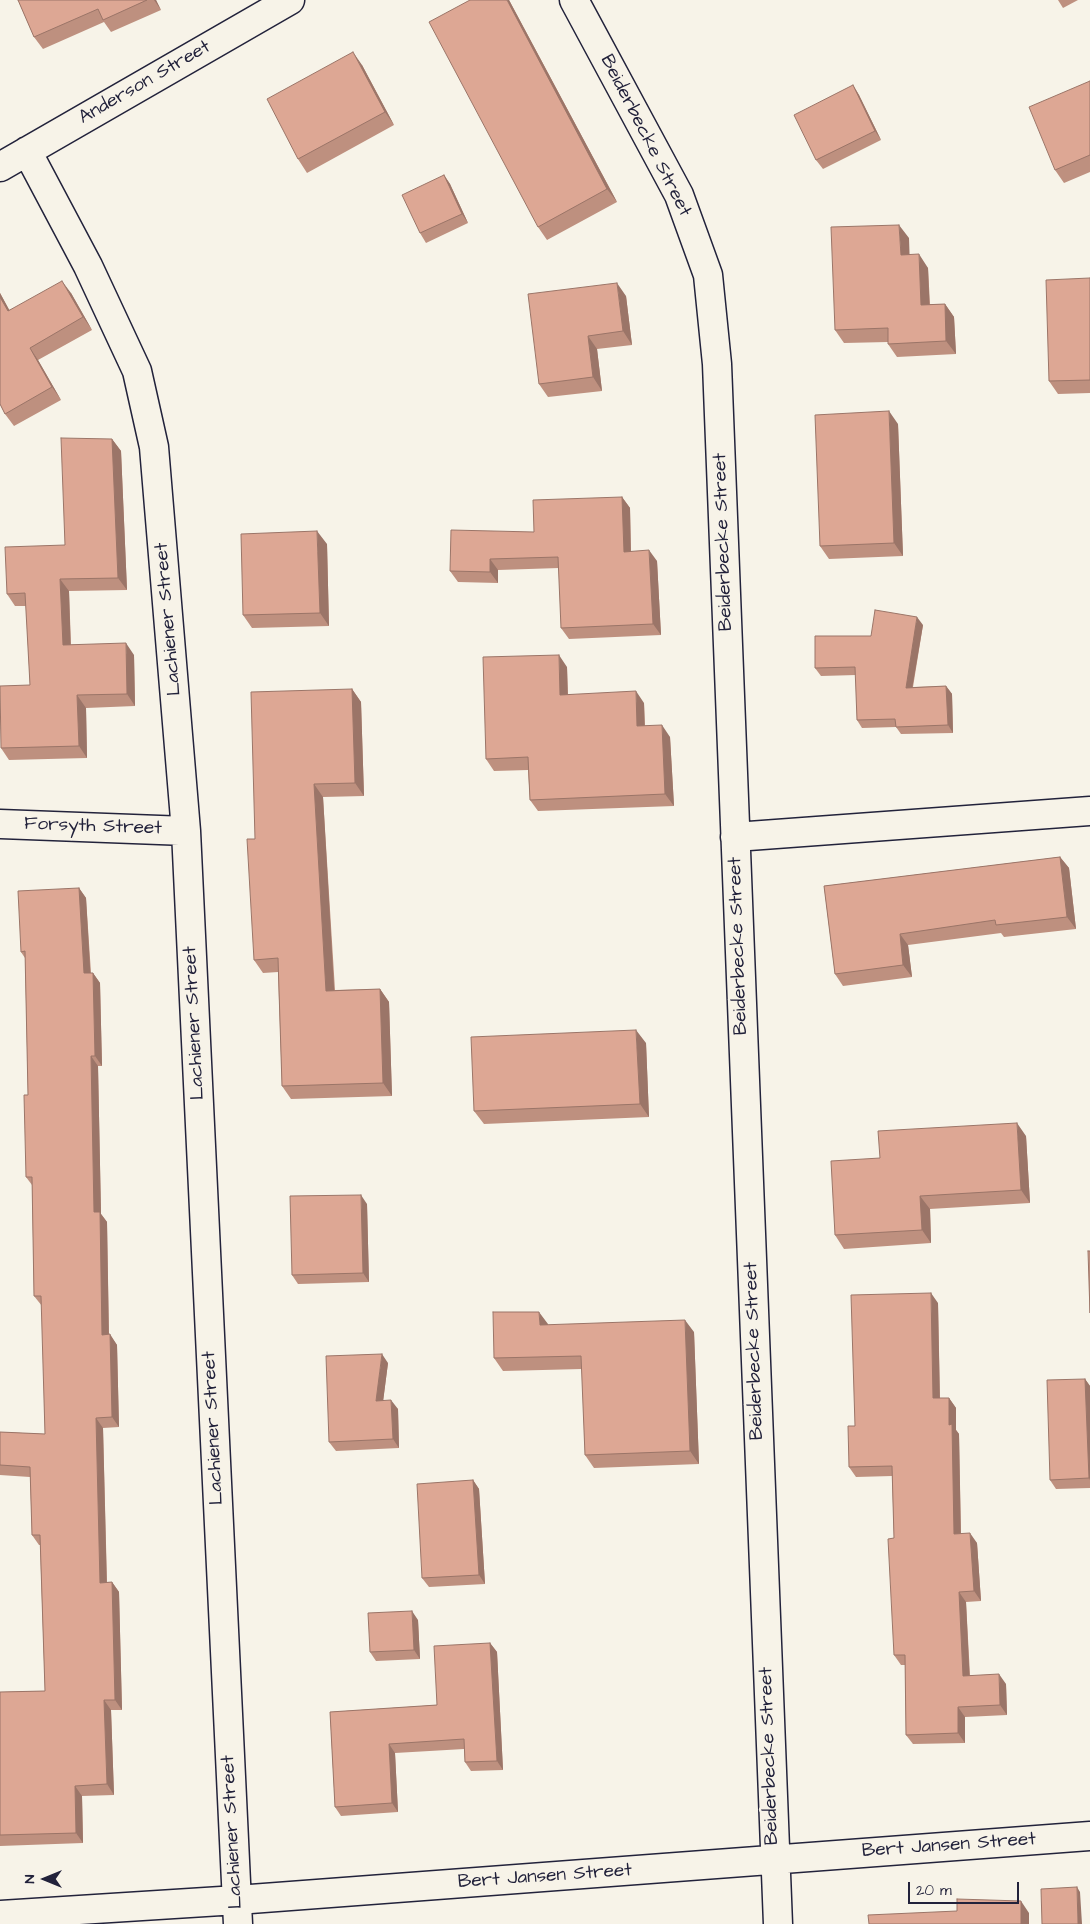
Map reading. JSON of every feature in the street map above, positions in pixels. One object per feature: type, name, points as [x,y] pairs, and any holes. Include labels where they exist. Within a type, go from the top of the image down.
[{"type":"street","name":"Anderson Street","points":[[0,166],[290,0]]},
{"type":"street","name":"Beiderbecke Street","points":[[574,0],[679,195],[708,275],[717,364],[778,1924]]},
{"type":"street","name":"Lachiener Street","points":[[27,151],[88,266],[137,371],[154,446],[186,831],[237,1912]]},
{"type":"street","points":[[735,837],[1090,812]]},
{"type":"street","name":"Forsyth Street","points":[[0,824],[186,831]]},
{"type":"street","name":"Bert Jansen Street","points":[[0,1915],[237,1912],[774,1859],[1090,1836]]},
{"type":"building","points":[[18,0],[147,0],[103,20],[98,9],[34,37]]},
{"type":"building","points":[[470,0],[507,0],[607,189],[538,227],[429,22]]},
{"type":"building","points":[[353,52],[385,112],[298,159],[267,99]]},
{"type":"building","points":[[1090,81],[1090,155],[1055,170],[1029,107]]},
{"type":"building","points":[[853,85],[875,131],[816,160],[794,115]]},
{"type":"building","points":[[444,175],[462,214],[420,233],[402,195]]},
{"type":"building","points":[[899,225],[901,255],[919,254],[921,305],[945,304],[946,341],[888,344],[888,328],[835,330],[831,227]]},
{"type":"building","points":[[1090,278],[1090,380],[1049,381],[1046,280]]},
{"type":"building","points":[[62,281],[83,317],[30,348],[52,387],[5,414],[0,404],[0,297],[8,311]]},
{"type":"building","points":[[617,283],[623,331],[588,336],[593,377],[539,384],[528,294]]},
{"type":"building","points":[[889,411],[894,543],[820,546],[815,415]]},
{"type":"building","points":[[61,438],[112,439],[118,578],[60,579],[63,645],[126,643],[127,694],[77,695],[79,746],[1,748],[0,686],[30,685],[25,593],[7,594],[5,547],[65,545]]},
{"type":"building","points":[[622,497],[624,552],[649,550],[653,624],[561,628],[558,557],[490,559],[490,572],[450,571],[451,530],[534,532],[533,500]]},
{"type":"building","points":[[317,531],[320,613],[243,615],[241,534]]},
{"type":"building","points":[[875,610],[917,617],[906,688],[946,686],[948,725],[896,727],[895,719],[857,720],[855,667],[815,668],[815,636],[871,636]]},
{"type":"building","points":[[559,655],[560,695],[636,691],[637,726],[662,725],[665,794],[530,800],[528,757],[486,759],[483,657]]},
{"type":"building","points":[[352,689],[355,783],[314,784],[326,991],[380,989],[383,1083],[282,1086],[278,958],[254,960],[247,839],[255,839],[251,692]]},
{"type":"building","points":[[1060,857],[1067,917],[996,925],[995,920],[900,934],[903,965],[835,974],[824,886]]},
{"type":"building","points":[[79,888],[84,973],[93,973],[95,1056],[91,1056],[94,1212],[100,1212],[102,1335],[110,1334],[112,1417],[96,1418],[100,1583],[112,1582],[115,1700],[104,1700],[107,1784],[75,1786],[76,1833],[0,1835],[0,1692],[45,1691],[40,1535],[32,1535],[30,1467],[0,1465],[0,1432],[45,1434],[41,1296],[34,1296],[32,1177],[26,1177],[24,1095],[28,1095],[25,951],[21,952],[18,891]]},
{"type":"building","points":[[636,1030],[640,1104],[474,1111],[471,1037]]},
{"type":"building","points":[[1017,1123],[1021,1190],[920,1196],[922,1230],[835,1235],[831,1161],[880,1158],[878,1131]]},
{"type":"building","points":[[361,1195],[363,1273],[292,1275],[290,1196]]},
{"type":"building","points":[[1088,1251],[1090,1251],[1090,1313]]},
{"type":"building","points":[[931,1293],[933,1398],[949,1398],[949,1425],[952,1424],[954,1534],[970,1533],[974,1591],[959,1592],[963,1676],[999,1674],[1000,1705],[958,1707],[958,1733],[906,1735],[905,1655],[894,1655],[888,1539],[894,1538],[892,1466],[849,1467],[848,1426],[855,1426],[851,1295]]},
{"type":"building","points":[[493,1312],[539,1312],[540,1325],[685,1320],[690,1451],[585,1455],[581,1356],[494,1358]]},
{"type":"building","points":[[382,1354],[376,1401],[391,1400],[393,1439],[329,1442],[326,1356]]},
{"type":"building","points":[[1085,1379],[1089,1478],[1050,1480],[1047,1380]]},
{"type":"building","points":[[473,1480],[479,1575],[422,1578],[417,1484]]},
{"type":"building","points":[[412,1611],[414,1650],[370,1652],[368,1613]]},
{"type":"building","points":[[490,1643],[497,1761],[465,1762],[464,1739],[389,1744],[392,1803],[335,1807],[330,1712],[437,1705],[434,1646]]},
{"type":"building","points":[[1077,1887],[1078,1924],[1042,1924],[1041,1889]]},
{"type":"building","points":[[957,1899],[1021,1901],[1021,1924],[869,1924],[868,1915],[957,1911]]}]
